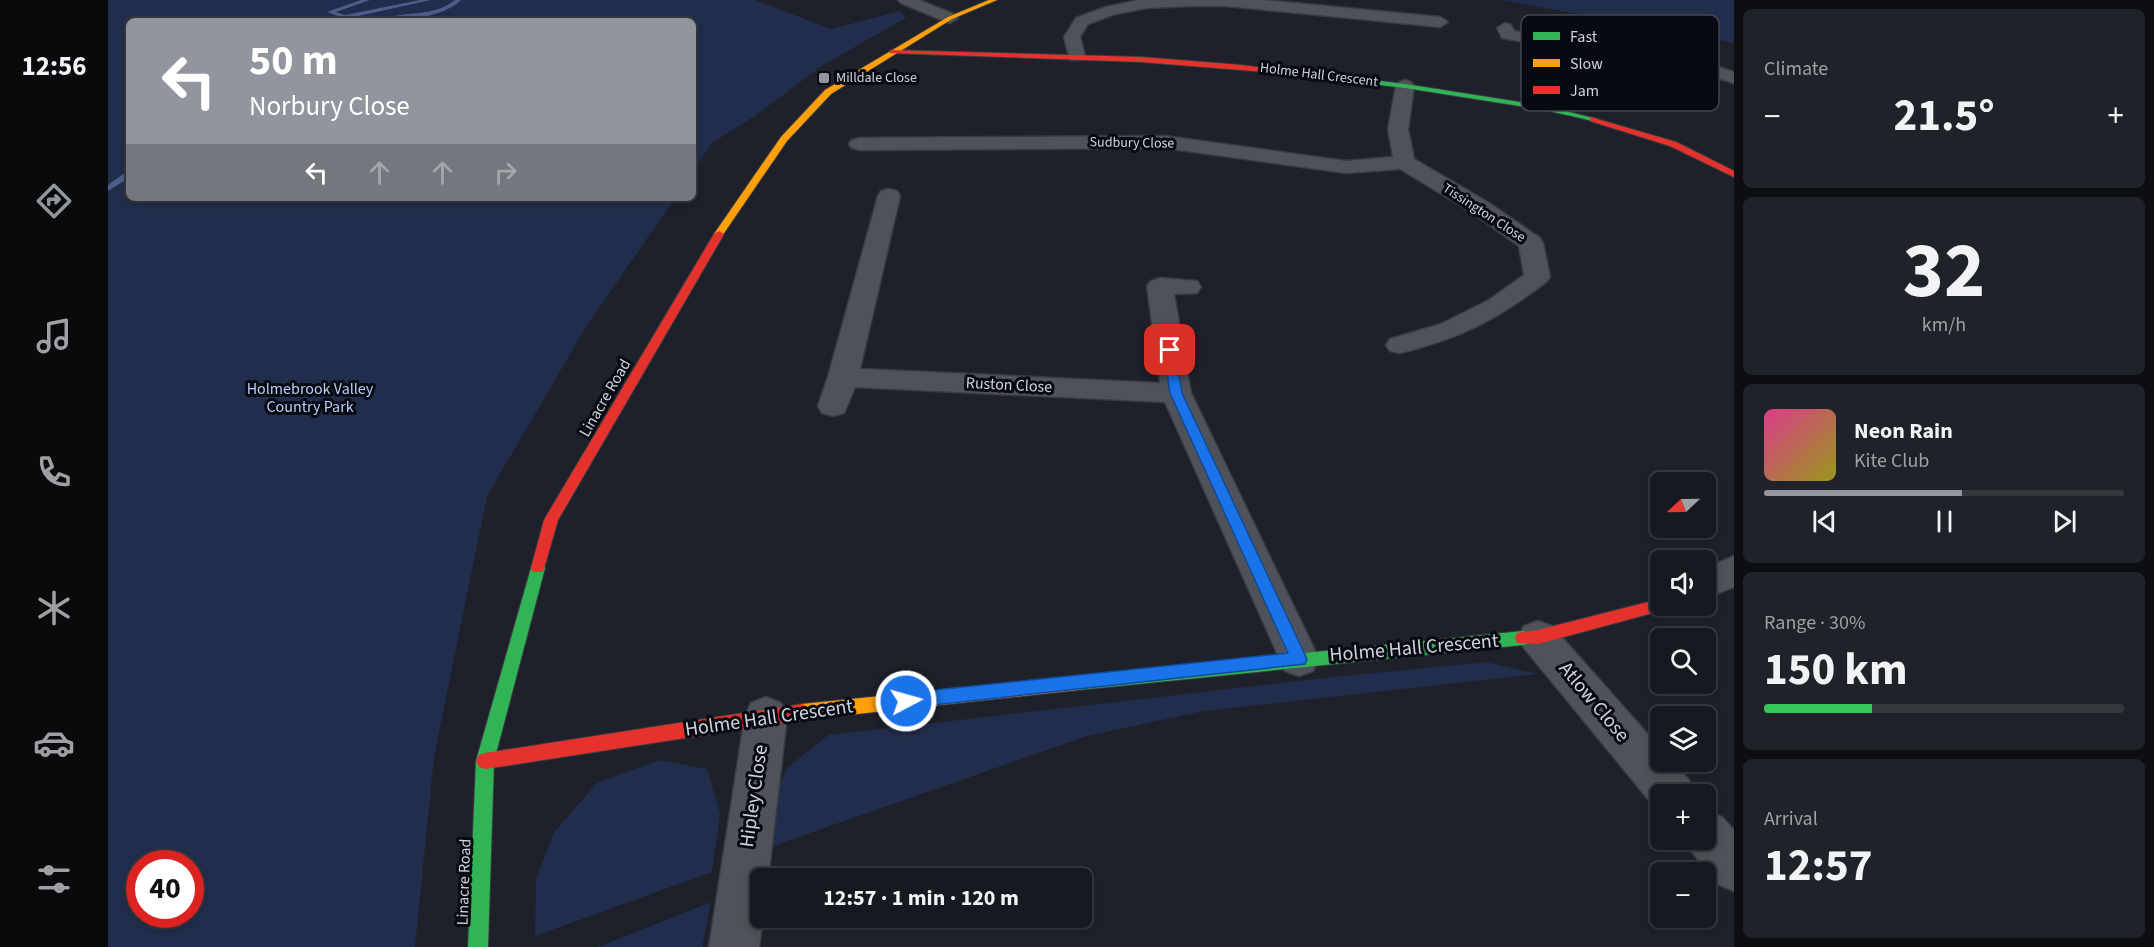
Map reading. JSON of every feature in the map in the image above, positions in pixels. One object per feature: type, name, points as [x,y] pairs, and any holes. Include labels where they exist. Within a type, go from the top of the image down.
[{"type":"street","points":[[906,0],[950,18]]},
{"type":"street","name":"Linacre Road","points":[[478,947],[485,761],[551,520],[728,219],[784,139],[828,92],[950,18],[994,0]]},
{"type":"street","points":[[1076,56],[1072,37],[1082,21],[1111,10],[1147,3],[1226,1],[1440,21]]},
{"type":"street","points":[[1505,28],[1508,35],[1521,37]]},
{"type":"street","name":"Holme Hall Crescent","points":[[891,52],[1076,56],[1226,64],[1405,86],[1521,104]]},
{"type":"street","points":[[1719,73],[1734,78]]},
{"type":"street","points":[[1404,162],[1398,129],[1405,86]]},
{"type":"street","name":"Holme Hall Crescent","points":[[1558,111],[1597,120],[1673,144],[1734,174]]},
{"type":"street","name":"Sudbury Close","points":[[859,144],[1165,142],[1346,167],[1404,162]]},
{"type":"street","name":"Tissington Close","points":[[1400,345],[1451,330],[1498,306],[1537,278],[1531,243],[1481,208],[1404,162]]},
{"type":"street","points":[[833,406],[843,377],[889,196]]},
{"type":"street","points":[[1188,287],[1160,286],[1176,393],[1299,659]]},
{"type":"street","name":"Ruston Close","points":[[843,377],[1176,393]]},
{"type":"street","points":[[1716,579],[1734,570]]},
{"type":"street","name":"Holme Hall Crescent","points":[[485,761],[766,716],[1299,659],[1538,637],[1650,608]]},
{"type":"street","name":"Atlow Close","points":[[1538,637],[1664,784]]},
{"type":"street","name":"Hipley Close","points":[[734,947],[766,716]]},
{"type":"street","points":[[1716,845],[1734,867]]},
{"type":"green space","name":"Holmebrook Valley Country Park","points":[[108,0],[755,0],[831,29],[900,11],[906,18],[823,65],[755,116],[712,143],[696,167],[696,18],[126,18],[126,201],[673,201],[586,327],[487,496],[434,757],[415,947],[108,947]]},
{"type":"green space","points":[[1502,0],[1734,0],[1734,43],[1719,40],[1719,15],[1583,15]]},
{"type":"green space","points":[[1486,662],[1538,674],[1204,711],[1087,736],[773,846],[772,801],[787,768],[828,735],[1334,677]]},
{"type":"green space","points":[[660,760],[707,769],[720,814],[712,872],[535,936],[536,879],[554,832],[597,783]]},
{"type":"green space","points":[[711,902],[702,947],[598,947]]},
{"type":"waterway","points":[[367,0],[330,12],[345,17],[428,0]]},
{"type":"waterway","points":[[392,18],[432,14],[450,7],[458,0]]},
{"type":"waterway","points":[[108,189],[126,176]]},
{"type":"traffic: fast","points":[[1291,72],[1405,86],[1521,104]]},
{"type":"traffic: fast","points":[[1558,111],[1593,119]]},
{"type":"traffic: fast","points":[[478,947],[485,761],[538,568]]},
{"type":"traffic: fast","points":[[1078,683],[1523,638]]},
{"type":"traffic: slow","points":[[719,234],[784,139],[828,92],[950,18],[994,0]]},
{"type":"traffic: slow","points":[[802,712],[1078,683]]},
{"type":"traffic: jam","points":[[891,52],[1141,59],[1291,72]]},
{"type":"traffic: jam","points":[[1593,119],[1673,144],[1734,174]]},
{"type":"traffic: jam","points":[[538,568],[551,520],[719,234]]},
{"type":"traffic: jam","points":[[1523,638],[1538,637],[1650,608]]},
{"type":"traffic: jam","points":[[485,761],[802,712]]},
{"type":"place","name":"Milldale Close","points":[[824,78]]},
{"type":"route","points":[[906,701],[1299,659],[1176,393],[1170,350]]}]
